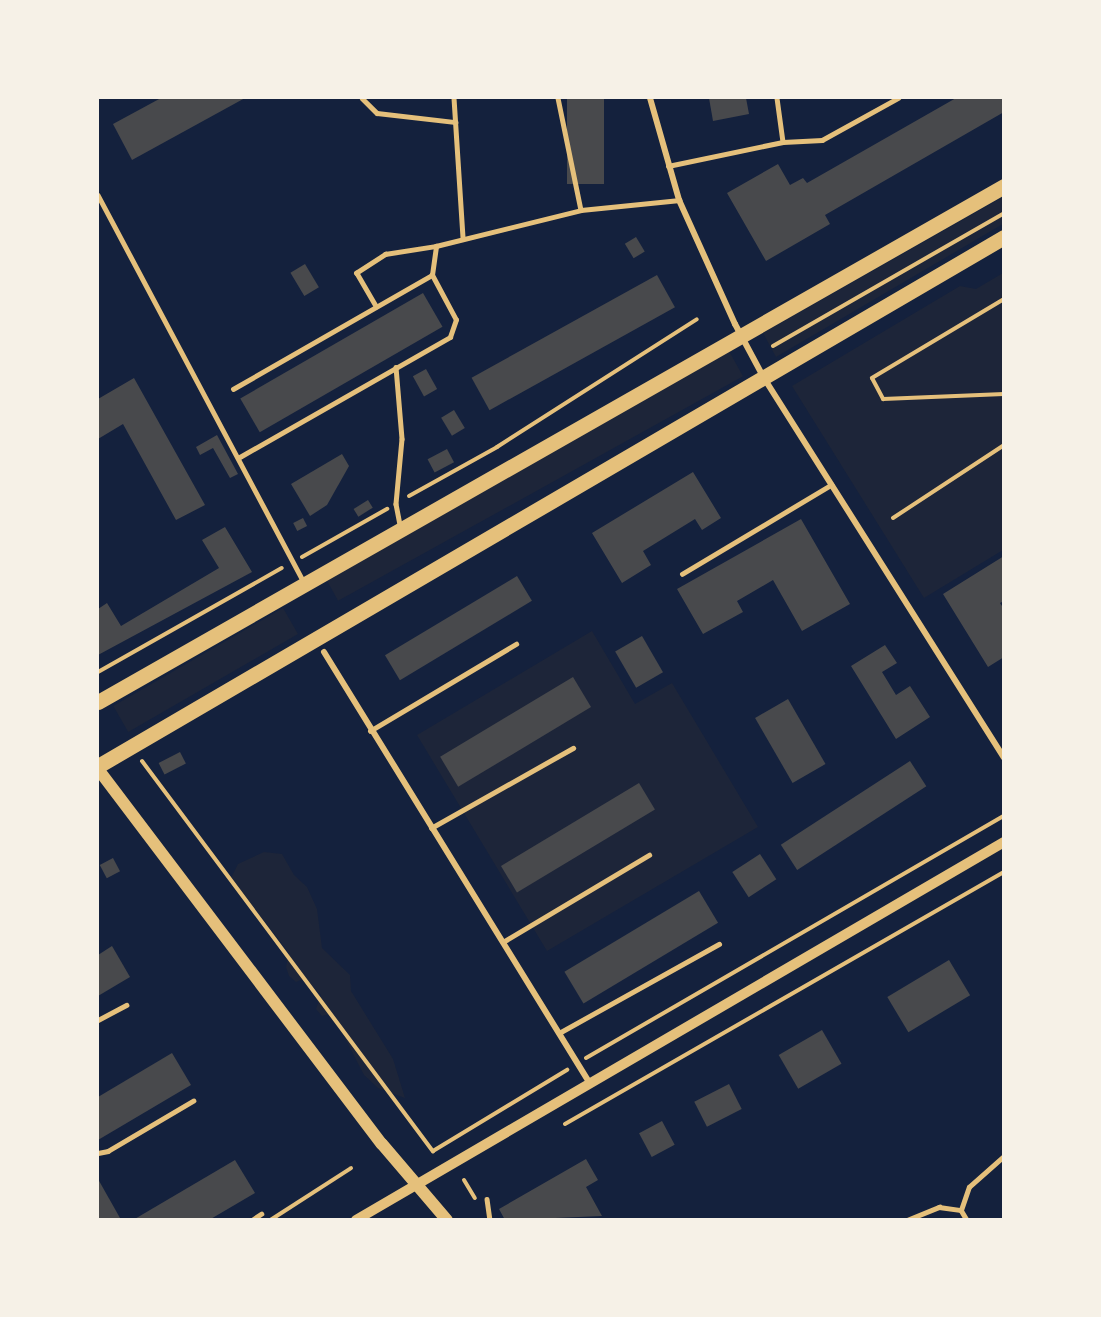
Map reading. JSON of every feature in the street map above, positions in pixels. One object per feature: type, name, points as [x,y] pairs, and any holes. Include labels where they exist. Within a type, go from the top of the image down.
[{"type":"main road","points":[[98,702],[1004,186]]},
{"type":"main road","points":[[447,1220],[382,1144],[98,768],[1004,237]]},
{"type":"street","points":[[650,98],[679,200],[764,378],[1004,757]]},
{"type":"street","points":[[324,652],[370,731],[589,1082]]},
{"type":"street","points":[[356,1220],[1004,842]]},
{"type":"lane","points":[[362,98],[377,113],[455,122]]},
{"type":"lane","points":[[454,98],[463,238]]},
{"type":"lane","points":[[558,98],[581,210]]},
{"type":"lane","points":[[777,98],[783,142]]},
{"type":"lane","points":[[668,166],[783,142],[822,140],[898,98]]},
{"type":"lane","points":[[98,195],[304,583]]},
{"type":"lane","points":[[376,307],[356,273],[385,254],[436,246],[581,210],[679,200]]},
{"type":"lane","points":[[238,458],[450,337],[456,320],[432,274],[436,246]]},
{"type":"lane","points":[[233,389],[432,274]]},
{"type":"lane","points":[[396,367],[402,439],[396,504],[400,528]]},
{"type":"lane","points":[[682,574],[831,485]]},
{"type":"lane","points":[[370,731],[516,644]]},
{"type":"lane","points":[[431,828],[573,748]]},
{"type":"lane","points":[[502,942],[649,855]]},
{"type":"lane","points":[[559,1033],[719,944]]},
{"type":"lane","points":[[98,1020],[126,1005]]},
{"type":"lane","points":[[98,1153],[108,1151],[193,1101]]},
{"type":"lane","points":[[967,1220],[961,1209],[969,1187],[1004,1156]]},
{"type":"lane","points":[[487,1199],[490,1220]]},
{"type":"lane","points":[[907,1220],[939,1208],[961,1209]]},
{"type":"lane","points":[[252,1220],[261,1214]]},
{"type":"path","points":[[773,346],[1004,213]]},
{"type":"path","points":[[1003,301],[872,378],[882,399],[1004,394]]},
{"type":"path","points":[[893,518],[1004,445]]},
{"type":"path","points":[[142,761],[433,1151],[578,1063],[1004,816]]},
{"type":"path","points":[[565,1124],[1004,872]]},
{"type":"path","points":[[272,1220],[351,1168]]},
{"type":"shaded area","points":[[1003,197],[1003,224],[776,357],[763,333]]},
{"type":"shaded area","points":[[1003,273],[1003,550],[924,598],[792,386],[960,286],[976,289]]},
{"type":"shaded area","points":[[729,351],[743,376],[338,601],[324,575]]},
{"type":"shaded area","points":[[283,608],[298,634],[128,732],[113,706]]},
{"type":"shaded area","points":[[592,631],[635,704],[672,683],[758,827],[547,951],[417,735]]},
{"type":"shaded area","points":[[264,852],[282,854],[294,875],[307,887],[317,909],[322,948],[350,975],[351,991],[393,1059],[405,1098],[378,1088],[364,1075],[332,1013],[322,1016],[316,1009],[321,995],[305,978],[296,982],[289,976],[286,967],[289,953],[231,878],[238,864]]},
{"type":"building","points":[[161,98],[245,98],[132,160],[113,124]]},
{"type":"building","points":[[567,98],[604,98],[604,184],[567,184]]},
{"type":"building","points":[[709,98],[746,98],[749,114],[713,121]]},
{"type":"building","points":[[956,98],[1004,98],[1004,112],[825,215],[830,224],[766,261],[727,193],[778,164],[790,185],[803,178],[807,183]]},
{"type":"building","points":[[636,237],[645,252],[634,258],[625,244]]},
{"type":"building","points":[[305,264],[319,287],[304,296],[290,273]]},
{"type":"building","points":[[657,275],[675,307],[490,410],[472,378]]},
{"type":"building","points":[[423,293],[442,327],[260,432],[240,399]]},
{"type":"building","points":[[426,369],[437,389],[424,396],[413,376]]},
{"type":"building","points":[[134,378],[205,505],[176,520],[123,424],[98,439],[98,399]]},
{"type":"building","points":[[454,410],[465,428],[452,436],[441,418]]},
{"type":"building","points":[[217,435],[238,474],[230,478],[213,448],[200,455],[196,447]]},
{"type":"building","points":[[447,449],[454,462],[435,473],[428,459]]},
{"type":"building","points":[[342,454],[349,466],[327,505],[310,516],[291,484]]},
{"type":"building","points":[[693,472],[721,518],[702,530],[695,519],[643,551],[651,565],[622,583],[592,533]]},
{"type":"building","points":[[368,500],[373,508],[358,517],[354,509]]},
{"type":"building","points":[[303,518],[307,526],[297,531],[293,523]]},
{"type":"building","points":[[801,519],[850,604],[802,631],[773,580],[737,601],[743,612],[703,634],[677,589]]},
{"type":"building","points":[[225,527],[252,572],[98,655],[98,609],[107,603],[121,626],[219,568],[202,540]]},
{"type":"building","points":[[1004,556],[1004,601],[1000,603],[1004,609],[1004,657],[988,667],[943,594]]},
{"type":"building","points":[[517,576],[532,601],[400,680],[385,655]]},
{"type":"building","points":[[642,636],[663,672],[636,688],[615,652]]},
{"type":"building","points":[[885,645],[897,663],[882,672],[896,695],[910,686],[930,717],[896,739],[851,666]]},
{"type":"building","points":[[573,677],[591,707],[458,787],[440,757]]},
{"type":"building","points":[[788,699],[826,764],[793,783],[755,718]]},
{"type":"building","points":[[180,752],[186,764],[165,774],[159,763]]},
{"type":"building","points":[[910,761],[926,786],[797,870],[781,845]]},
{"type":"building","points":[[639,783],[655,810],[517,892],[501,866]]},
{"type":"building","points":[[760,854],[776,879],[749,897],[732,872]]},
{"type":"building","points":[[113,858],[120,871],[107,878],[100,865]]},
{"type":"building","points":[[699,891],[718,923],[583,1004],[564,972]]},
{"type":"building","points":[[112,946],[130,977],[98,996],[98,955]]},
{"type":"building","points":[[949,960],[970,995],[908,1032],[887,997]]},
{"type":"building","points":[[822,1030],[842,1064],[798,1089],[779,1055]]},
{"type":"building","points":[[172,1053],[191,1085],[98,1140],[98,1097]]},
{"type":"building","points":[[729,1084],[742,1109],[707,1127],[694,1102]]},
{"type":"building","points":[[662,1121],[675,1145],[652,1157],[639,1133]]},
{"type":"building","points":[[586,1159],[598,1180],[586,1187],[602,1216],[505,1220],[499,1209]]},
{"type":"building","points":[[235,1160],[255,1193],[209,1220],[133,1220]]},
{"type":"building","points":[[98,1179],[120,1218],[117,1220],[98,1220]]}]
